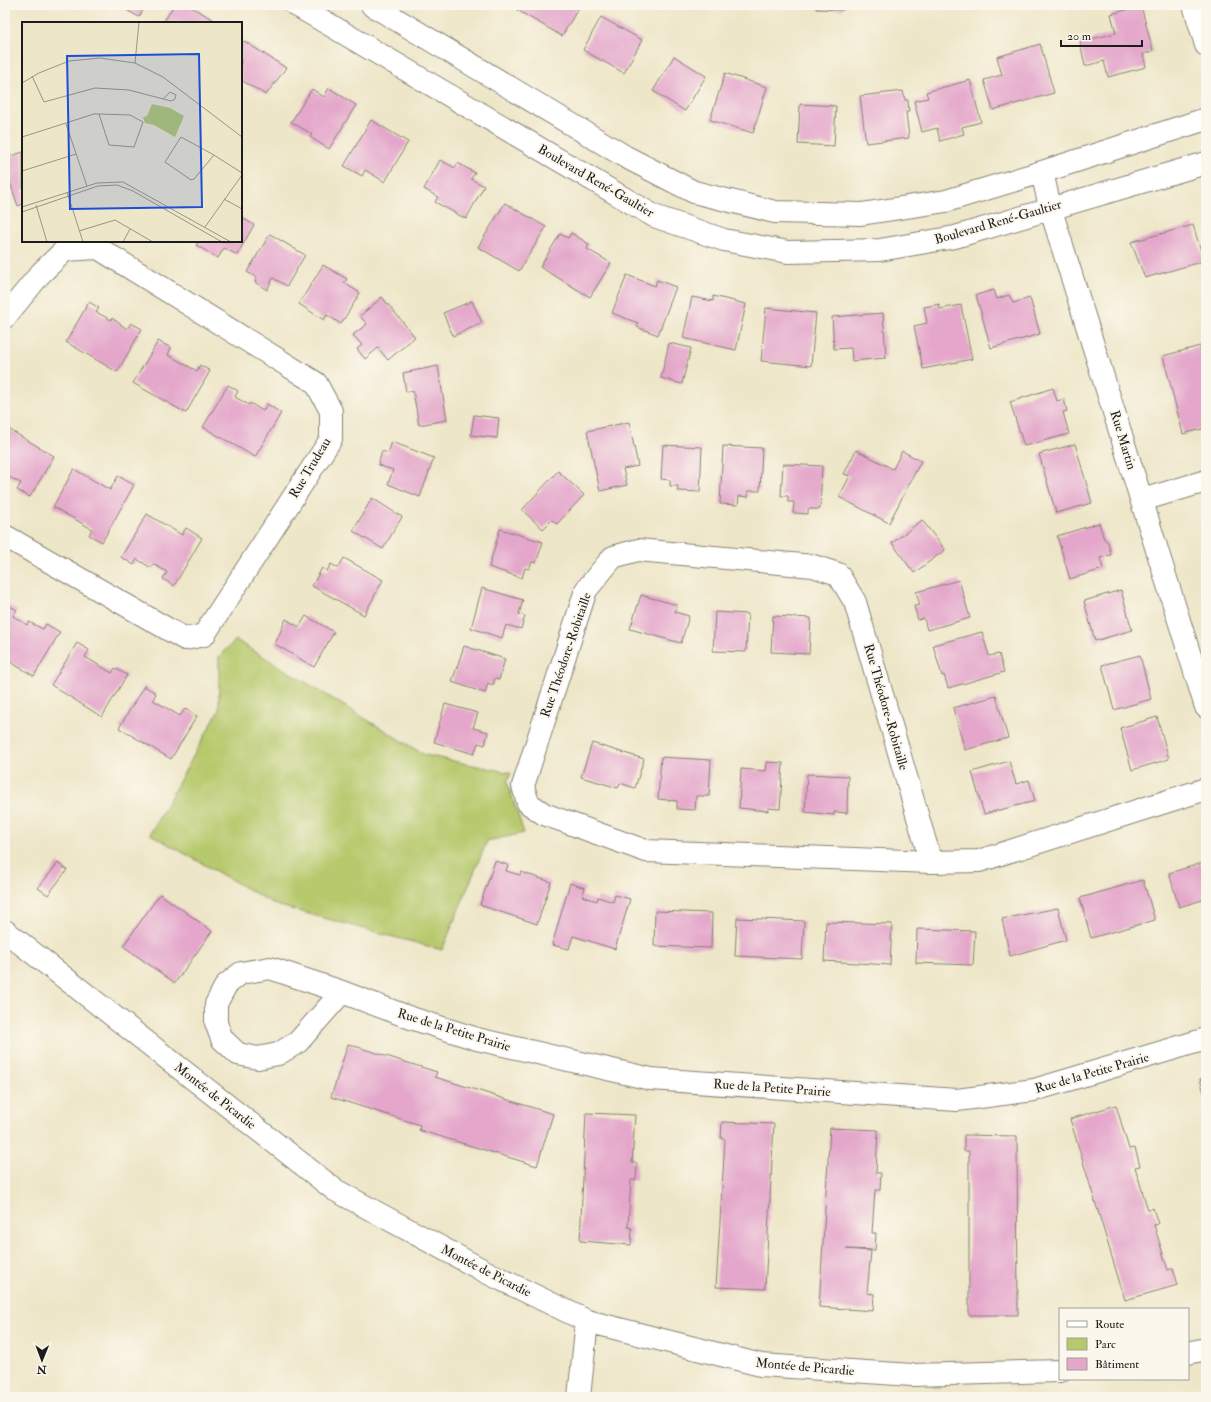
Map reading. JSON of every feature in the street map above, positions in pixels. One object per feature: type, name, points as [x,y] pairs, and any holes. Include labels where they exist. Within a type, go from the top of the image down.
[{"type":"street","name":"Boulevard René-Gaultier","points":[[296,5],[654,216],[724,240],[788,252],[880,250],[955,236],[1050,207],[1206,163]]},
{"type":"street","points":[[372,5],[626,157],[694,192],[775,212],[861,214],[946,201],[1042,172],[1206,119]]},
{"type":"street","points":[[1194,5],[1206,45]]},
{"type":"street","name":"Rue Martin","points":[[1042,172],[1050,207],[1206,707]]},
{"type":"street","name":"Rue Trudeau","points":[[5,317],[41,274],[65,250],[98,248],[316,383],[331,411],[331,439],[204,635],[185,639],[5,536]]},
{"type":"street","points":[[1142,500],[1206,481]]},
{"type":"street","name":"Rue Théodore-Robitaille","points":[[931,862],[855,602],[838,574],[813,566],[638,550],[613,557],[586,590],[523,786],[528,803],[544,814],[646,851],[931,862],[979,861],[1206,789]]},
{"type":"street","name":"Montée de Picardie","points":[[5,931],[335,1190],[488,1273],[587,1321],[761,1365],[912,1375],[1059,1371]]},
{"type":"street","name":"Rue de la Petite Prairie","points":[[342,992],[298,1042],[278,1054],[258,1058],[238,1054],[222,1039],[216,1022],[216,1004],[226,986],[241,973],[270,968],[342,992],[411,1018],[477,1039],[650,1079],[957,1100],[1034,1090],[1206,1039]]},
{"type":"street","points":[[579,1397],[587,1321]]},
{"type":"street","points":[[1189,1353],[1206,1349]]},
{"type":"green space","points":[[236,640],[425,755],[511,773],[507,782],[524,833],[487,841],[442,950],[276,905],[150,834],[219,710],[219,656]]},
{"type":"building","points":[[118,5],[146,5],[139,17]]},
{"type":"building","points":[[174,5],[188,5],[217,22],[164,22]]},
{"type":"building","points":[[520,5],[580,5],[562,36],[517,10]]},
{"type":"building","points":[[816,5],[843,5],[843,10],[816,9]]},
{"type":"building","points":[[1141,6],[1153,51],[1143,54],[1146,67],[1108,77],[1104,61],[1085,66],[1080,42],[1116,33],[1111,14]]},
{"type":"building","points":[[601,17],[642,40],[624,73],[583,50]]},
{"type":"building","points":[[244,41],[286,68],[266,95],[242,81],[242,44]]},
{"type":"building","points":[[1040,44],[1054,93],[993,110],[984,80],[1002,75],[997,57]]},
{"type":"building","points":[[674,56],[706,76],[685,111],[653,91]]},
{"type":"building","points":[[725,73],[767,87],[753,133],[710,120]]},
{"type":"building","points":[[970,80],[981,122],[962,127],[964,134],[940,141],[937,128],[922,132],[914,101],[928,98],[926,92]]},
{"type":"building","points":[[329,88],[356,105],[329,149],[310,137],[312,134],[291,122],[312,89],[324,97]]},
{"type":"building","points":[[903,91],[905,100],[908,100],[909,112],[906,112],[909,138],[866,143],[860,96]]},
{"type":"building","points":[[800,104],[836,106],[834,146],[798,144]]},
{"type":"building","points":[[371,120],[408,142],[385,182],[365,170],[362,176],[344,166]]},
{"type":"building","points":[[22,152],[22,204],[18,206],[5,167],[5,158]]},
{"type":"building","points":[[440,160],[455,168],[458,163],[475,173],[471,179],[484,186],[466,219],[435,202],[438,197],[424,189]]},
{"type":"building","points":[[505,203],[546,227],[519,271],[478,247]]},
{"type":"building","points":[[242,218],[254,225],[237,255],[224,248],[218,258],[196,245],[198,242],[242,242]]},
{"type":"building","points":[[1193,225],[1204,261],[1145,278],[1131,242]]},
{"type":"building","points":[[571,233],[589,244],[587,249],[611,263],[590,297],[540,267],[560,234],[568,238]]},
{"type":"building","points":[[270,234],[305,255],[287,286],[273,278],[267,290],[255,282],[257,278],[247,272]]},
{"type":"building","points":[[323,265],[347,279],[344,283],[360,293],[341,324],[327,315],[324,320],[299,304]]},
{"type":"building","points":[[627,275],[655,286],[657,280],[676,287],[658,335],[637,327],[638,323],[612,313]]},
{"type":"building","points":[[994,290],[997,299],[1009,295],[1013,303],[1030,298],[1040,334],[991,348],[976,295]]},
{"type":"building","points":[[713,296],[746,304],[736,350],[683,338],[692,297],[713,301]]},
{"type":"building","points":[[382,297],[415,337],[388,360],[378,348],[365,359],[357,349],[362,345],[353,335],[367,324],[360,316]]},
{"type":"building","points":[[472,301],[482,323],[453,336],[443,313]]},
{"type":"building","points":[[89,302],[99,308],[96,312],[111,320],[112,318],[127,329],[131,323],[142,329],[117,372],[66,342]]},
{"type":"building","points":[[939,304],[940,309],[961,305],[972,359],[923,369],[914,326],[927,323],[924,307]]},
{"type":"building","points":[[766,308],[816,313],[811,366],[761,361]]},
{"type":"building","points":[[883,313],[886,358],[852,361],[851,348],[834,349],[832,317]]},
{"type":"building","points":[[158,341],[171,348],[168,355],[197,371],[200,365],[210,371],[186,413],[133,383]]},
{"type":"building","points":[[669,343],[691,348],[682,384],[661,378]]},
{"type":"building","points":[[1200,346],[1206,368],[1206,428],[1183,434],[1163,356]]},
{"type":"building","points":[[438,366],[447,420],[419,425],[413,391],[406,392],[403,373]]},
{"type":"building","points":[[228,385],[238,391],[235,397],[249,405],[250,403],[263,411],[267,404],[281,413],[255,457],[203,427]]},
{"type":"building","points":[[1053,388],[1057,401],[1064,399],[1067,411],[1063,412],[1069,434],[1024,446],[1010,402]]},
{"type":"building","points":[[474,415],[499,418],[497,438],[471,435]]},
{"type":"building","points":[[629,422],[638,466],[623,469],[627,485],[600,491],[587,431]]},
{"type":"building","points":[[5,427],[54,456],[30,497],[17,490],[21,483],[7,476],[5,480]]},
{"type":"building","points":[[392,442],[434,458],[420,497],[388,484],[393,470],[378,465],[382,451],[388,453]]},
{"type":"building","points":[[1075,444],[1092,503],[1056,513],[1039,454]]},
{"type":"building","points":[[663,445],[702,447],[700,492],[677,491],[678,486],[670,486],[670,480],[661,479]]},
{"type":"building","points":[[723,446],[762,448],[760,491],[748,491],[748,497],[739,496],[738,505],[720,504]]},
{"type":"building","points":[[856,450],[893,469],[902,451],[921,461],[889,523],[839,497],[850,476],[844,474]]},
{"type":"building","points":[[783,464],[822,466],[820,509],[808,509],[808,514],[793,513],[794,502],[788,502],[788,496],[781,496]]},
{"type":"building","points":[[74,469],[110,490],[118,476],[134,485],[102,542],[89,535],[92,529],[53,507]]},
{"type":"building","points":[[558,471],[584,495],[557,524],[552,520],[543,529],[522,510]]},
{"type":"building","points":[[372,498],[402,517],[383,549],[353,531]]},
{"type":"building","points":[[147,514],[182,535],[186,528],[202,538],[174,586],[163,579],[167,572],[153,564],[151,568],[137,559],[134,565],[121,557]]},
{"type":"building","points":[[922,520],[945,550],[914,573],[892,543]]},
{"type":"building","points":[[1099,523],[1104,539],[1108,542],[1111,555],[1100,558],[1103,569],[1070,579],[1057,536]]},
{"type":"building","points":[[500,529],[543,542],[536,563],[532,562],[529,569],[525,568],[522,578],[489,567]]},
{"type":"building","points":[[344,558],[383,580],[364,615],[312,586],[322,568],[327,571],[331,564],[338,568]]},
{"type":"building","points":[[959,580],[970,618],[927,630],[924,618],[918,620],[914,606],[920,605],[916,592]]},
{"type":"building","points":[[482,588],[523,600],[519,614],[525,616],[521,629],[506,625],[502,638],[471,628]]},
{"type":"building","points":[[1121,590],[1132,630],[1095,641],[1084,601]]},
{"type":"building","points":[[641,595],[677,605],[675,612],[689,616],[681,643],[630,629]]},
{"type":"building","points":[[6,604],[17,610],[13,616],[27,625],[29,622],[43,629],[46,624],[60,632],[34,676],[5,659]]},
{"type":"building","points":[[715,612],[748,614],[746,652],[713,651]]},
{"type":"building","points":[[306,616],[334,632],[314,667],[275,644],[286,619],[299,627]]},
{"type":"building","points":[[773,616],[811,618],[809,654],[771,652]]},
{"type":"building","points":[[982,632],[989,656],[999,654],[1004,672],[948,688],[944,675],[942,676],[933,645]]},
{"type":"building","points":[[77,643],[89,650],[85,657],[112,673],[115,668],[127,675],[102,717],[51,685]]},
{"type":"building","points":[[464,646],[505,659],[499,680],[495,678],[493,685],[488,683],[485,693],[452,682]]},
{"type":"building","points":[[1140,655],[1151,699],[1114,710],[1102,665]]},
{"type":"building","points":[[144,686],[156,693],[153,700],[180,716],[185,709],[197,716],[171,759],[119,728]]},
{"type":"building","points":[[996,696],[1008,738],[965,750],[953,708]]},
{"type":"building","points":[[445,704],[478,713],[473,728],[488,732],[485,745],[478,743],[474,754],[434,742]]},
{"type":"building","points":[[1157,717],[1169,759],[1132,770],[1120,728]]},
{"type":"building","points":[[592,743],[644,759],[635,788],[620,783],[618,788],[581,777]]},
{"type":"building","points":[[661,757],[711,760],[709,796],[696,796],[695,810],[677,809],[677,801],[658,799]]},
{"type":"building","points":[[1009,761],[1016,784],[1029,780],[1035,801],[984,814],[972,772]]},
{"type":"building","points":[[767,762],[783,763],[780,809],[768,808],[768,811],[739,808],[741,769],[766,771]]},
{"type":"building","points":[[807,774],[848,776],[847,813],[834,812],[834,815],[805,812]]},
{"type":"building","points":[[495,861],[508,865],[506,871],[520,875],[521,872],[551,882],[537,924],[480,905]]},
{"type":"building","points":[[1206,862],[1206,899],[1179,907],[1169,873]]},
{"type":"building","points":[[58,863],[67,870],[48,895],[38,888]]},
{"type":"building","points":[[1143,880],[1155,920],[1091,938],[1080,898]]},
{"type":"building","points":[[570,883],[585,888],[582,896],[597,901],[598,897],[613,902],[615,895],[630,899],[615,949],[573,936],[569,949],[552,945]]},
{"type":"building","points":[[160,894],[212,931],[175,983],[123,946]]},
{"type":"building","points":[[1058,908],[1066,940],[1010,956],[1002,919]]},
{"type":"building","points":[[655,911],[712,913],[711,948],[654,946]]},
{"type":"building","points":[[737,918],[804,921],[802,959],[735,956]]},
{"type":"building","points":[[826,922],[892,924],[890,965],[824,961]]},
{"type":"building","points":[[917,929],[975,931],[973,965],[916,963]]},
{"type":"building","points":[[348,1044],[437,1072],[435,1077],[553,1114],[537,1166],[419,1130],[420,1125],[331,1097]]},
{"type":"building","points":[[1206,1077],[1206,1092],[1204,1093],[1200,1079]]},
{"type":"building","points":[[1116,1105],[1129,1149],[1135,1148],[1140,1166],[1135,1167],[1148,1210],[1153,1208],[1158,1224],[1154,1225],[1168,1270],[1173,1268],[1178,1285],[1125,1300],[1070,1119]]},
{"type":"building","points":[[586,1113],[635,1115],[632,1163],[637,1163],[636,1180],[631,1180],[628,1227],[632,1228],[631,1245],[580,1241]]},
{"type":"building","points":[[722,1122],[774,1124],[765,1289],[716,1287],[725,1139],[721,1139]]},
{"type":"building","points":[[830,1128],[878,1130],[876,1173],[881,1173],[880,1190],[875,1190],[872,1233],[876,1233],[875,1250],[846,1249],[871,1251],[867,1293],[874,1294],[873,1311],[819,1307]]},
{"type":"building","points":[[964,1135],[1017,1136],[1018,1315],[969,1315],[969,1151],[964,1151]]}]
